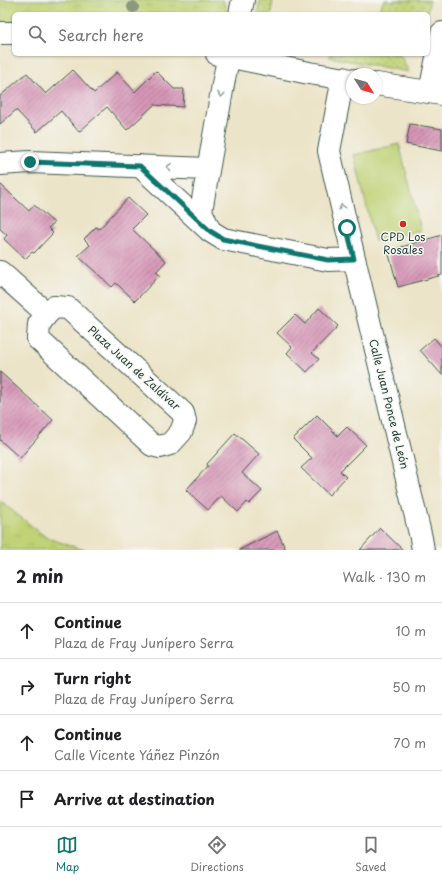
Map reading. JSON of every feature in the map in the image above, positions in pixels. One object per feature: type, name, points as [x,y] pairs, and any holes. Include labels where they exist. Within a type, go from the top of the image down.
[{"type":"street","points":[[240,12],[243,0]]},
{"type":"street","points":[[0,33],[12,33]]},
{"type":"street","points":[[382,85],[436,93],[442,34]]},
{"type":"street","points":[[210,231],[201,211],[225,56]]},
{"type":"street","points":[[230,56],[309,73],[346,79]]},
{"type":"street","name":"Calle Juan Ponce de León","points":[[346,83],[329,151],[423,550]]},
{"type":"street","points":[[0,164],[30,162],[208,168]]},
{"type":"street","points":[[140,166],[210,231],[223,239],[328,260],[354,259]]},
{"type":"street","points":[[0,272],[42,310]]},
{"type":"street","name":"Plaza Juan de Zaldívar","points":[[54,307],[68,308],[183,413],[185,421],[181,432],[170,444],[160,447],[152,445],[38,339],[42,310],[54,307]]},
{"type":"green space","points":[[0,0],[223,0],[227,12],[12,12],[12,23],[0,24]]},
{"type":"green space","points":[[260,0],[273,0],[271,12],[257,12]]},
{"type":"green space","points":[[384,0],[430,0],[427,12],[375,12],[380,8]]},
{"type":"green space","points":[[401,56],[409,72],[329,57]]},
{"type":"green space","points":[[399,144],[421,230],[375,241],[354,155]]},
{"type":"green space","points":[[0,501],[47,538],[85,550],[0,550]]},
{"type":"building","points":[[73,70],[94,93],[117,72],[135,92],[156,71],[174,89],[184,89],[183,107],[154,105],[127,130],[107,107],[79,132],[61,111],[37,132],[16,110],[0,124],[0,96],[27,73],[46,94]]},
{"type":"building","points":[[410,124],[442,129],[442,151],[406,144]]},
{"type":"building","points":[[0,184],[29,211],[34,205],[54,223],[48,228],[53,233],[34,253],[32,252],[25,259],[4,239],[7,235],[0,229]]},
{"type":"building","points":[[128,198],[146,215],[132,229],[166,261],[156,272],[160,275],[135,301],[116,283],[112,287],[78,256],[90,245],[84,239],[96,227],[99,229]]},
{"type":"building","points":[[442,235],[442,275],[398,287],[388,251]]},
{"type":"building","points":[[319,308],[338,326],[312,353],[319,359],[307,372],[287,353],[292,347],[277,333],[295,315],[305,324]]},
{"type":"building","points":[[434,338],[442,347],[442,375],[420,350]]},
{"type":"building","points":[[0,372],[53,420],[20,458],[0,440]]},
{"type":"building","points":[[317,415],[338,436],[347,427],[366,445],[340,471],[346,477],[329,495],[301,468],[312,458],[293,439]]},
{"type":"building","points":[[235,433],[259,454],[242,473],[262,491],[249,504],[247,502],[238,512],[221,496],[208,510],[186,490]]},
{"type":"building","points":[[380,528],[403,550],[360,550]]},
{"type":"building","points":[[277,531],[286,550],[239,550]]},
{"type":"place","name":"CPD Los Rosales","points":[[403,224]]},
{"type":"route","points":[[30,162],[140,166],[210,231],[223,239],[328,260],[354,259],[347,228]]}]
